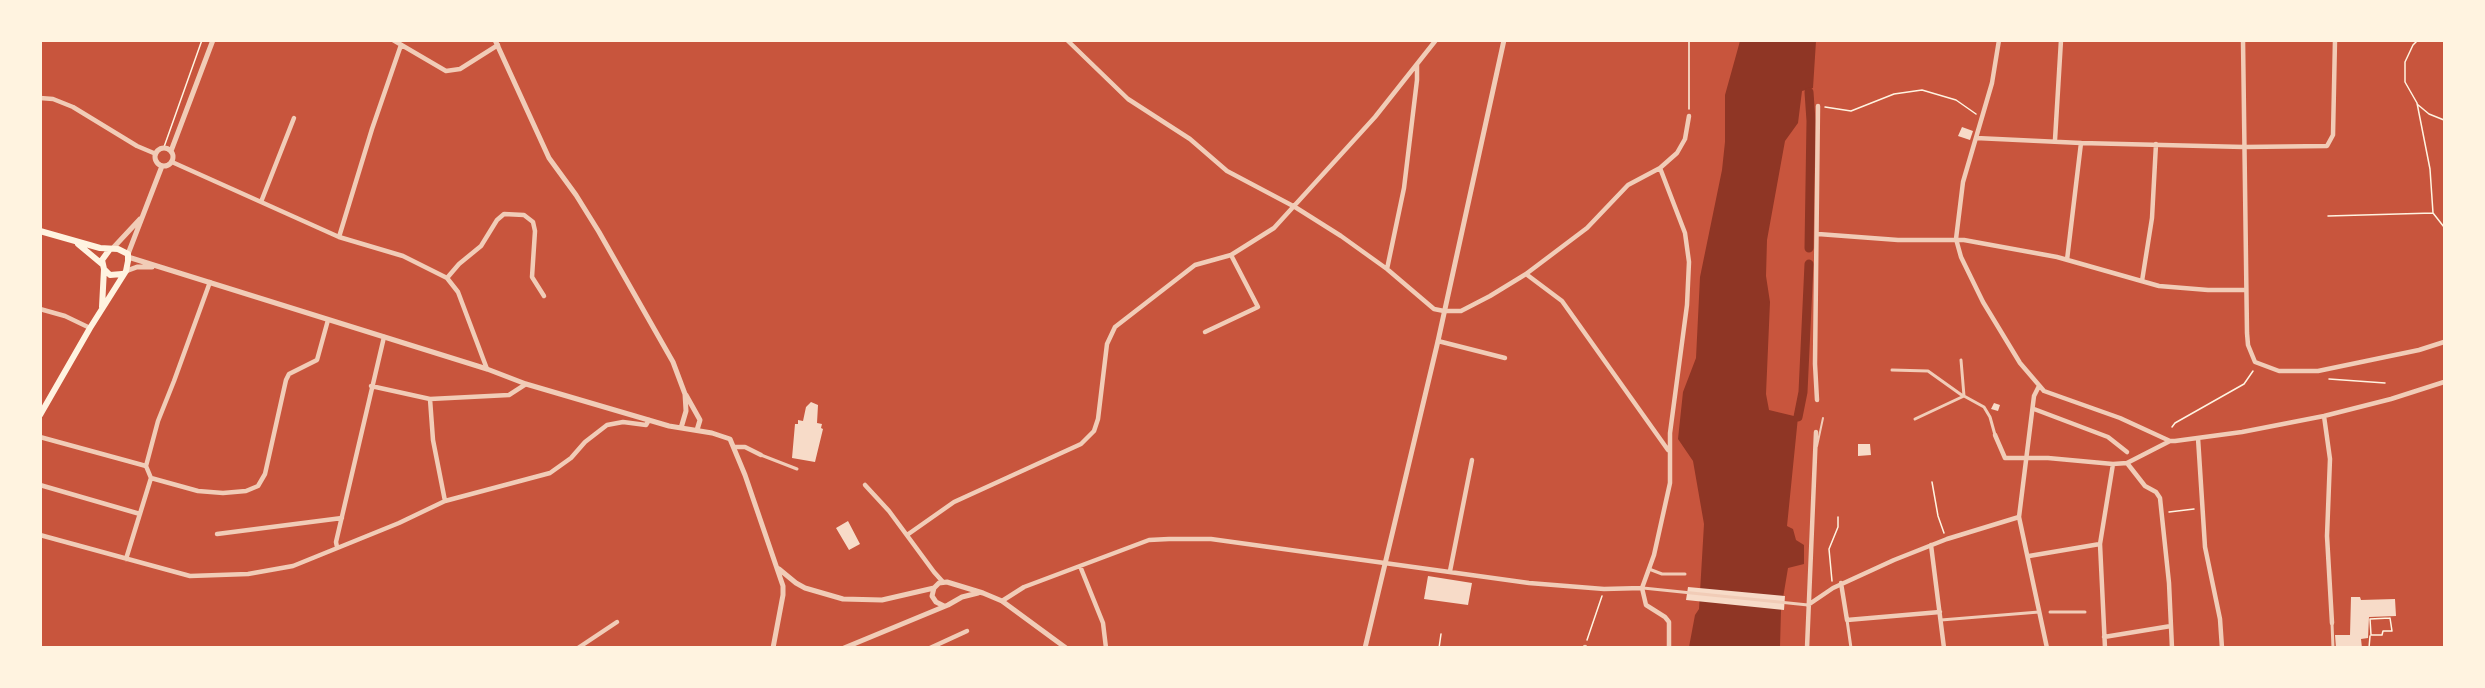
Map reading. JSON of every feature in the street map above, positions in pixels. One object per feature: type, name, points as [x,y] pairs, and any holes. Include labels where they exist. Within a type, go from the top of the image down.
[{"type":"main road","points":[[40,231],[75,242],[112,248],[128,256],[124,272],[40,415]]},
{"type":"main road","points":[[75,242],[110,274],[124,272]]},
{"type":"main road","points":[[102,311],[103,255],[112,248]]},
{"type":"street","points":[[172,162],[171,151],[213,40]]},
{"type":"street","points":[[393,40],[446,71],[460,69],[497,43],[549,158],[576,195],[666,347],[685,394],[700,420],[698,430]]},
{"type":"street","points":[[1066,40],[1128,99],[1190,139],[1227,171],[1295,207],[1388,269],[1434,309],[1444,311],[1461,310],[1526,274],[1587,228],[1628,185],[1659,168],[1677,153],[1685,139],[1689,116]]},
{"type":"street","points":[[907,535],[954,502],[1081,444],[1094,430],[1098,419],[1107,344],[1115,327],[1195,265],[1231,255],[1274,228],[1375,117],[1437,40]]},
{"type":"street","points":[[1365,648],[1383,563],[1438,341],[1504,40]]},
{"type":"street","points":[[1999,40],[1992,83],[1963,182],[1956,239],[1961,256],[1983,302],[2020,363],[2039,386],[2044,390],[2120,418],[2170,441]]},
{"type":"street","points":[[2055,140],[2061,40]]},
{"type":"street","points":[[2243,40],[2247,333],[2251,355],[2258,364],[2278,370],[2318,371],[2419,350],[2445,342]]},
{"type":"street","points":[[1976,138],[2081,143],[2323,147],[2330,144],[2333,135],[2335,40]]},
{"type":"street","points":[[339,237],[401,45]]},
{"type":"street","points":[[1388,269],[1404,188],[1417,65]]},
{"type":"street","points":[[40,98],[53,99],[73,107],[136,146],[156,154]]},
{"type":"street","points":[[1817,400],[1815,364],[1818,106]]},
{"type":"street","points":[[261,202],[294,118]]},
{"type":"street","points":[[2067,260],[2081,143]]},
{"type":"street","points":[[2142,281],[2152,218],[2156,144]]},
{"type":"street","points":[[156,154],[164,147],[171,151]]},
{"type":"street","points":[[156,154],[158,163],[162,166]]},
{"type":"street","points":[[487,369],[458,292],[447,278],[403,256],[339,237],[172,162],[162,166],[128,256],[487,369],[525,384],[649,420],[723,435],[729,439],[735,447],[765,539],[778,568],[783,595],[773,648]]},
{"type":"street","points":[[1659,168],[1685,233],[1689,262],[1687,305],[1668,450],[1672,483],[1654,555],[1642,588],[1646,605],[1669,622],[1669,648]]},
{"type":"street","points":[[112,248],[145,213]]},
{"type":"street","points":[[447,278],[459,264],[481,246],[497,220],[504,214],[524,215],[533,222],[535,231],[532,277],[544,296]]},
{"type":"street","points":[[1818,234],[1898,240],[1956,239],[1997,244],[2176,289],[2246,290]]},
{"type":"street","points":[[1205,332],[1258,307],[1231,255]]},
{"type":"street","points":[[124,272],[137,267],[157,267]]},
{"type":"street","points":[[1526,274],[1562,301],[1668,450]]},
{"type":"street","points":[[126,559],[151,478],[146,466],[158,421],[210,282]]},
{"type":"street","points":[[40,309],[65,316],[90,328]]},
{"type":"street","points":[[151,478],[198,491],[246,491],[258,486],[265,474],[286,380],[290,374],[317,360],[328,320]]},
{"type":"street","points":[[337,547],[336,542],[357,461],[371,386],[384,337]]},
{"type":"street","points":[[1438,341],[1505,358]]},
{"type":"street","points":[[1961,360],[1964,396]]},
{"type":"street","points":[[1892,370],[1928,371],[1984,407],[2005,458],[2113,464],[2127,463],[2170,441],[2242,432],[2324,416],[2445,382]]},
{"type":"street","points":[[371,386],[430,399],[509,395],[525,384]]},
{"type":"street","points":[[2039,386],[2036,389],[2019,517],[2047,648]]},
{"type":"street","points":[[681,428],[686,411],[685,394]]},
{"type":"street","points":[[1915,419],[1964,396]]},
{"type":"street","points":[[430,399],[433,440],[445,501]]},
{"type":"street","points":[[2034,409],[2108,437],[2127,452]]},
{"type":"street","points":[[2324,416],[2330,459],[2327,536],[2333,648]]},
{"type":"street","points":[[40,535],[190,576],[248,574],[293,566],[399,523],[445,501],[550,473],[571,458],[585,442],[607,425],[623,422],[646,425],[649,420]]},
{"type":"street","points":[[1807,648],[1816,432]]},
{"type":"street","points":[[40,437],[146,466]]},
{"type":"street","points":[[2198,438],[2205,547],[2220,620],[2222,648]]},
{"type":"street","points":[[735,447],[745,447],[797,470]]},
{"type":"street","points":[[1450,571],[1472,460]]},
{"type":"street","points":[[2127,463],[2145,486],[2156,492],[2160,498],[2172,648]]},
{"type":"street","points":[[2105,648],[2100,544],[2113,464]]},
{"type":"street","points":[[40,485],[140,514]]},
{"type":"street","points":[[865,485],[889,511],[933,572],[943,582]]},
{"type":"street","points":[[1002,601],[1024,587],[1149,540],[1211,539],[1529,583],[1604,589],[1642,588],[1808,605],[1842,583],[1931,545],[2019,517]]},
{"type":"street","points":[[217,534],[342,518]]},
{"type":"street","points":[[2029,556],[2100,544]]},
{"type":"street","points":[[1931,545],[1944,648]]},
{"type":"street","points":[[1080,566],[1103,623],[1106,648]]},
{"type":"street","points":[[778,568],[806,588]]},
{"type":"street","points":[[1648,568],[1662,574],[1685,574]]},
{"type":"street","points":[[933,572],[934,599],[944,606]]},
{"type":"street","points":[[783,595],[791,586],[843,599],[874,601],[934,587],[943,582],[951,583],[1002,601],[1066,648]]},
{"type":"street","points":[[951,583],[956,593],[954,601]]},
{"type":"street","points":[[1842,583],[1851,648]]},
{"type":"street","points":[[844,648],[973,593],[983,593]]},
{"type":"street","points":[[1846,620],[1940,612]]},
{"type":"street","points":[[1941,620],[2041,612]]},
{"type":"street","points":[[2050,612],[2085,612]]},
{"type":"street","points":[[578,648],[617,622]]},
{"type":"street","points":[[2104,637],[2171,626]]},
{"type":"street","points":[[930,648],[967,631]]},
{"type":"lane","points":[[1815,448],[1821,435],[1823,418]]},
{"type":"path","points":[[164,147],[202,40]]},
{"type":"path","points":[[1689,40],[1689,116]]},
{"type":"path","points":[[2418,41],[2409,52],[2404,73],[2405,82],[2417,103],[2429,114],[2445,120]]},
{"type":"path","points":[[1818,106],[1851,111],[1894,94],[1922,90],[1956,100],[1980,118]]},
{"type":"path","points":[[2417,103],[2430,169],[2433,213],[2445,227]]},
{"type":"path","points":[[2328,216],[2433,213]]},
{"type":"path","points":[[2172,428],[2175,423],[2244,384],[2253,371]]},
{"type":"path","points":[[2329,379],[2385,383]]},
{"type":"path","points":[[1932,482],[1938,516],[1946,537]]},
{"type":"path","points":[[2162,513],[2204,508]]},
{"type":"path","points":[[1833,588],[1829,549],[1838,527],[1838,517]]},
{"type":"path","points":[[1585,647],[1602,594]]},
{"type":"path","points":[[2369,648],[2370,619],[2390,618],[2392,631],[2383,631],[2382,635],[2371,635]]},
{"type":"path","points":[[1439,648],[1441,634]]},
{"type":"shaded area","points":[[1740,41],[1816,41],[1813,88],[1802,91],[1798,123],[1785,141],[1767,240],[1766,276],[1770,302],[1766,394],[1769,410],[1798,417],[1787,526],[1793,529],[1796,540],[1804,545],[1804,564],[1788,568],[1781,610],[1780,647],[1689,647],[1695,615],[1699,609],[1704,524],[1693,461],[1678,439],[1683,392],[1696,358],[1700,277],[1722,170],[1725,142],[1725,95]]},
{"type":"building","points":[[1962,127],[1973,131],[1970,140],[1958,136]]},
{"type":"building","points":[[811,402],[818,405],[817,423],[822,424],[823,429],[815,462],[792,458],[795,424],[798,424],[798,420],[803,421],[806,407]]},
{"type":"building","points":[[1994,403],[2000,405],[1998,411],[1991,409]]},
{"type":"building","points":[[1858,444],[1870,444],[1871,455],[1858,456]]},
{"type":"building","points":[[848,521],[860,544],[849,550],[836,528]]},
{"type":"building","points":[[1428,576],[1472,583],[1468,605],[1424,599]]},
{"type":"building","points":[[1688,587],[1785,596],[1784,610],[1686,600]]},
{"type":"building","points":[[2351,597],[2360,597],[2361,600],[2395,599],[2396,616],[2369,617],[2368,638],[2361,639],[2362,648],[2336,648],[2335,635],[2350,635]]},
{"type":"waterway","points":[[1809,92],[1811,121],[1809,248]]},
{"type":"waterway","points":[[1798,417],[1803,392],[1809,264]]}]
